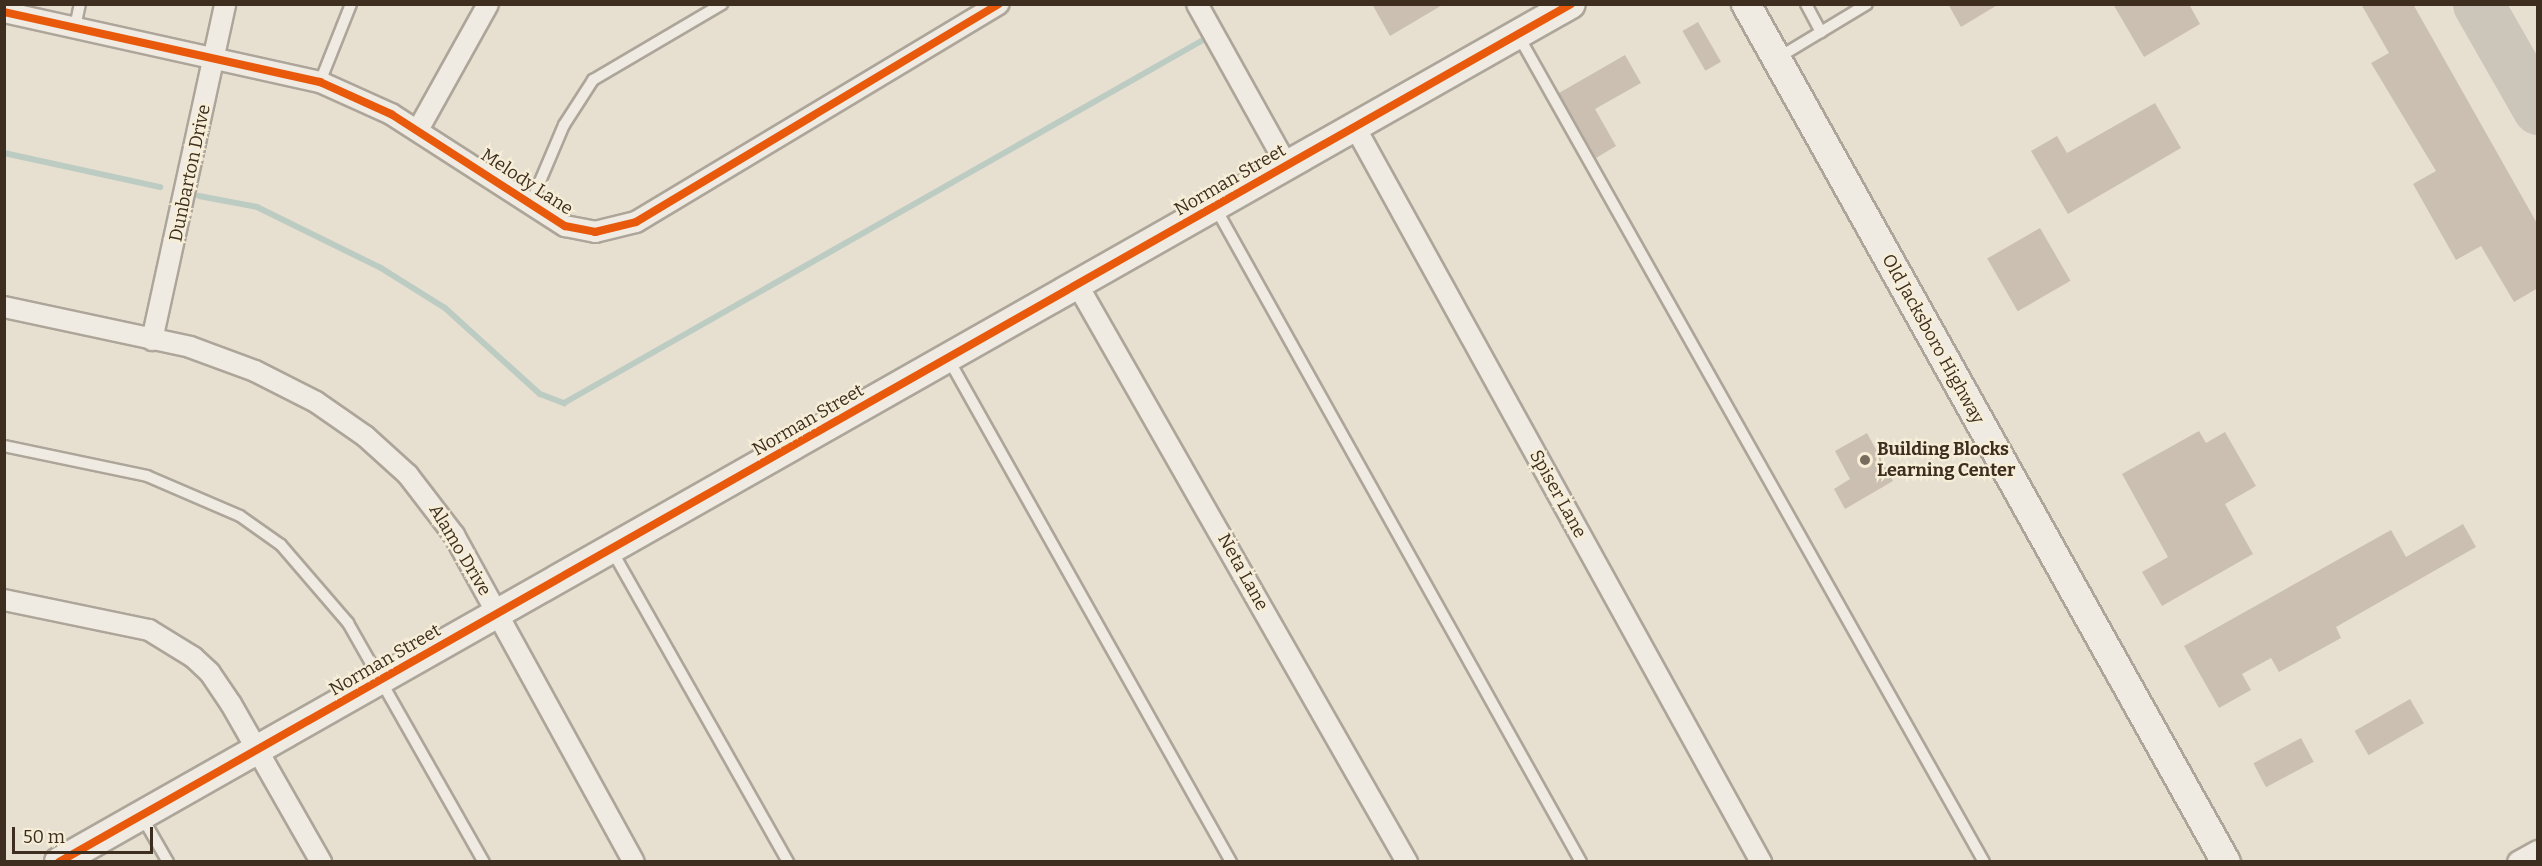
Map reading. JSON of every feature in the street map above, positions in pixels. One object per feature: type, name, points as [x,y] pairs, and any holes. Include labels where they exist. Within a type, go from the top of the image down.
[{"type":"street","name":"Dunbarton Drive","points":[[152,340],[225,4]]},
{"type":"street","points":[[418,130],[488,4]]},
{"type":"street","name":"Melody Lane","points":[[4,12],[320,82],[418,130],[565,226],[595,232],[636,222],[999,4]]},
{"type":"street","points":[[1197,4],[1287,166]]},
{"type":"street","name":"Norman Street","points":[[59,861],[1571,4]]},
{"type":"street","name":"Old Jacksboro Highway","points":[[1746,4],[2226,861]]},
{"type":"street","name":"Spiser Lane","points":[[1355,127],[1761,861]]},
{"type":"street","name":"Neta Lane","points":[[1077,284],[1407,861]]},
{"type":"street","name":"Alamo Drive","points":[[4,307],[190,347],[255,371],[316,402],[365,436],[432,502],[454,534],[634,861]]},
{"type":"street","points":[[4,600],[149,630],[193,657],[210,673],[321,861]]},
{"type":"street","points":[[2518,861],[2538,851]]},
{"type":"lane","points":[[75,27],[80,4]]},
{"type":"lane","points":[[320,82],[351,4]]},
{"type":"lane","points":[[530,205],[564,124],[593,80],[722,4]]},
{"type":"lane","points":[[1806,4],[1821,32]]},
{"type":"lane","points":[[1776,59],[1867,4]]},
{"type":"lane","points":[[1518,35],[1984,861]]},
{"type":"lane","points":[[1215,206],[1581,861]]},
{"type":"lane","points":[[948,358],[1231,861]]},
{"type":"lane","points":[[4,446],[147,476],[240,516],[281,545],[320,587],[348,623],[484,861]]},
{"type":"lane","points":[[610,549],[788,861]]},
{"type":"lane","points":[[141,815],[168,861]]},
{"type":"building","points":[[1372,4],[1444,4],[1390,36]]},
{"type":"building","points":[[1948,4],[1999,4],[1961,27]]},
{"type":"building","points":[[2113,4],[2189,4],[2200,24],[2144,57]]},
{"type":"building","points":[[2361,4],[2413,4],[2538,225],[2538,288],[2514,302],[2481,246],[2456,260],[2413,184],[2436,171],[2371,63],[2389,53]]},
{"type":"building","points":[[1698,22],[1721,62],[1705,71],[1682,31]]},
{"type":"building","points":[[1625,55],[1641,83],[1595,109],[1616,146],[1596,158],[1559,93]]},
{"type":"building","points":[[2155,103],[2181,148],[2068,214],[2031,151],[2057,136],[2067,153]]},
{"type":"building","points":[[2040,228],[2070,281],[2018,311],[1987,258]]},
{"type":"building","points":[[2199,431],[2206,443],[2225,432],[2256,486],[2225,504],[2253,554],[2162,606],[2142,572],[2168,557],[2122,474]]},
{"type":"building","points":[[1867,433],[1893,481],[1845,509],[1834,489],[1850,479],[1835,451]]},
{"type":"building","points":[[2463,524],[2476,547],[2336,627],[2341,638],[2279,672],[2271,658],[2242,674],[2251,690],[2219,708],[2184,646],[2391,530],[2406,557]]},
{"type":"building","points":[[2410,699],[2424,723],[2369,755],[2355,731]]},
{"type":"building","points":[[2301,738],[2314,762],[2266,787],[2253,763]]},
{"type":"waterway","points":[[199,196],[257,207],[381,268],[445,308],[540,394],[564,403],[1210,36]]},
{"type":"waterway","points":[[4,153],[160,187]]},
{"type":"taxiway","points":[[2478,4],[2538,109]]},
{"type":"cycle path","points":[[4,12],[320,82],[391,114],[565,226],[595,232],[636,222],[999,4]]},
{"type":"cycle path","points":[[59,862],[1571,4]]},
{"type":"place","name":"Building Blocks Learning Center","points":[[1865,460]]}]
